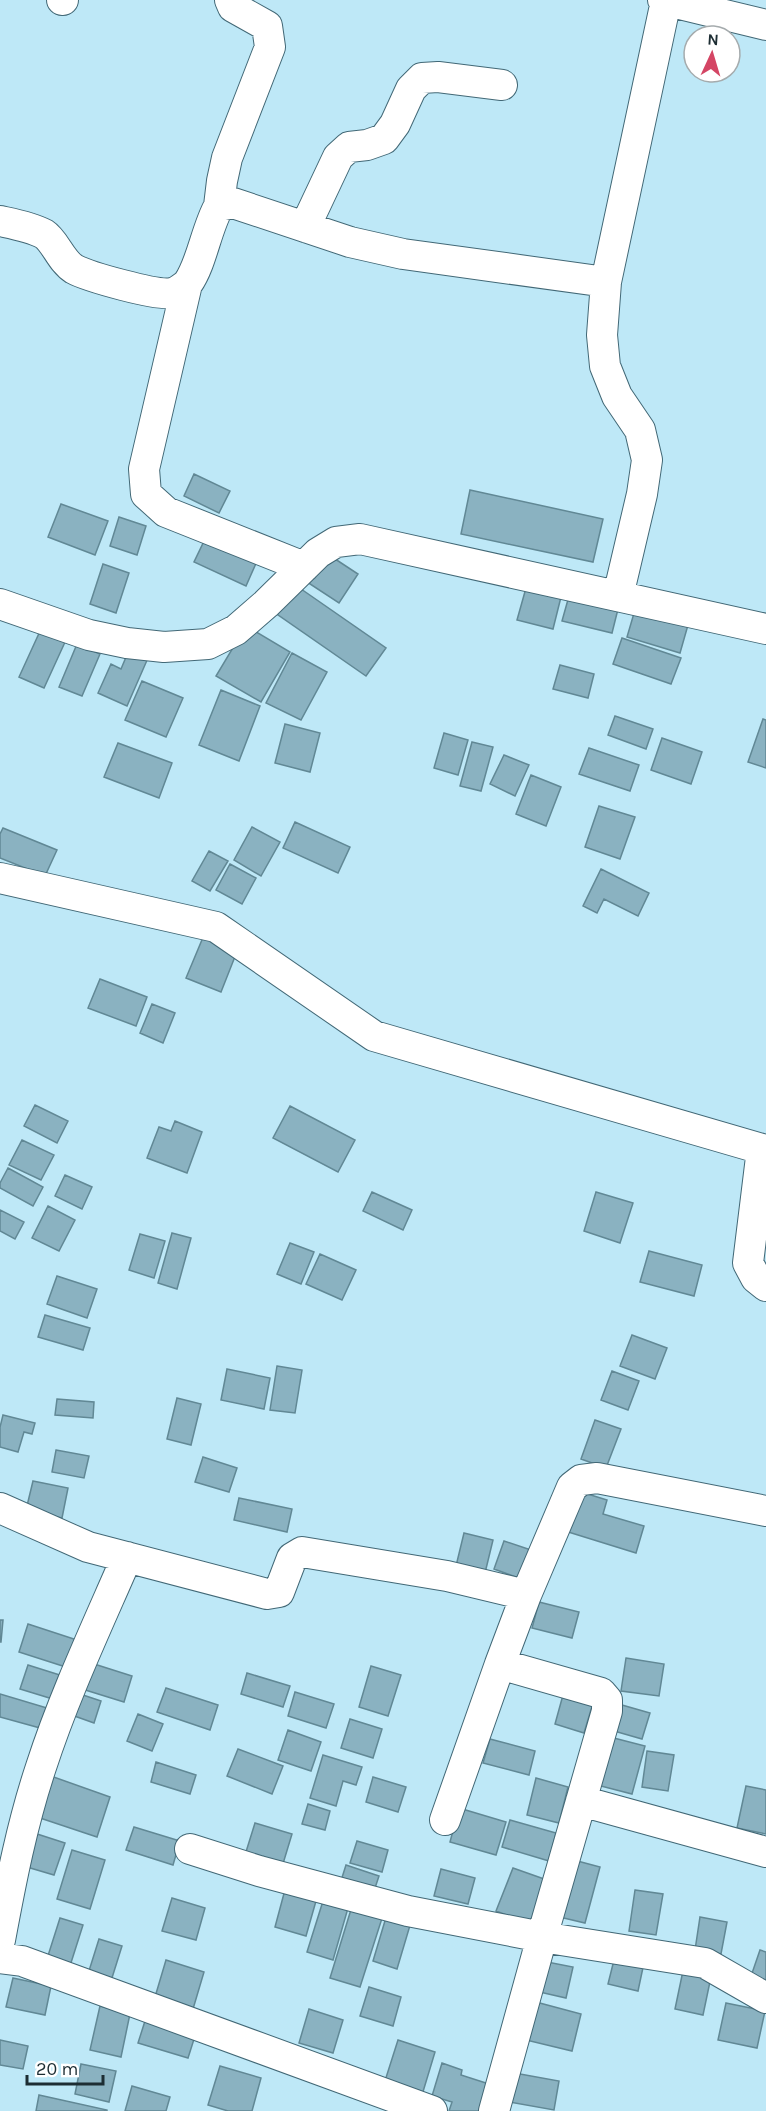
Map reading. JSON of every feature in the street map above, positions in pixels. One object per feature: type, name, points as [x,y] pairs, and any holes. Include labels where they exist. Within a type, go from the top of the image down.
[{"type":"street","points":[[230,0],[233,7],[267,26],[270,46],[227,158],[219,206],[212,218],[187,284],[144,469],[146,494],[166,512],[304,567]]},
{"type":"street","points":[[618,596],[642,494],[647,460],[640,430],[617,396],[605,366],[602,335],[606,282],[665,0],[766,25]]},
{"type":"street","points":[[305,227],[338,158],[349,147],[367,145],[384,139],[395,124],[411,89],[422,78],[438,77],[502,85]]},
{"type":"street","points":[[219,206],[232,203],[350,242],[402,255],[606,282]]},
{"type":"street","points":[[0,220],[46,235],[57,252],[73,268],[90,275],[153,292],[173,293],[187,284]]},
{"type":"street","points":[[0,604],[89,634],[127,643],[164,647],[208,644],[236,630],[318,553],[336,542],[360,539],[766,629]]},
{"type":"street","points":[[0,878],[216,927],[374,1036],[764,1144],[748,1263],[756,1278],[766,1286]]},
{"type":"street","points":[[445,1820],[526,1595],[572,1487],[582,1480],[597,1478],[766,1511]]},
{"type":"street","points":[[0,1508],[88,1547],[267,1594],[279,1592],[292,1558],[302,1552],[447,1576],[526,1595]]},
{"type":"street","points":[[0,1940],[16,1851],[41,1766],[82,1661],[127,1557]]},
{"type":"street","points":[[494,2111],[607,1711],[607,1700],[601,1693],[500,1664]]},
{"type":"street","points":[[581,1801],[766,1852]]},
{"type":"street","points":[[190,1849],[259,1871],[408,1911],[542,1937],[705,1964],[766,1998]]},
{"type":"street","points":[[0,1958],[22,1961],[432,2111]]},
{"type":"building","points":[[194,474],[230,491],[219,513],[184,496]]},
{"type":"building","points":[[470,490],[603,519],[593,562],[461,534]]},
{"type":"building","points":[[61,504],[108,521],[95,555],[48,537]]},
{"type":"building","points":[[119,517],[146,526],[137,555],[110,546]]},
{"type":"building","points":[[206,537],[257,561],[246,586],[194,562]]},
{"type":"building","points":[[326,553],[358,574],[339,603],[307,582]]},
{"type":"building","points":[[103,564],[129,573],[116,613],[90,604]]},
{"type":"building","points":[[291,582],[386,648],[366,676],[271,610]]},
{"type":"building","points":[[526,588],[561,597],[553,629],[517,620]]},
{"type":"building","points":[[569,596],[618,609],[612,633],[562,621]]},
{"type":"building","points":[[637,603],[690,618],[680,653],[627,637]]},
{"type":"building","points":[[246,626],[290,652],[261,702],[216,676]]},
{"type":"building","points":[[41,629],[66,640],[44,688],[19,677]]},
{"type":"building","points":[[622,638],[681,658],[671,684],[613,664]]},
{"type":"building","points":[[77,644],[100,654],[82,696],[59,687]]},
{"type":"building","points":[[129,650],[148,658],[127,706],[98,693],[111,664],[121,669]]},
{"type":"building","points":[[292,653],[327,672],[301,720],[266,703]]},
{"type":"building","points":[[560,665],[594,674],[588,698],[553,689]]},
{"type":"building","points":[[142,681],[183,698],[166,737],[125,720]]},
{"type":"building","points":[[221,690],[260,706],[239,761],[199,745]]},
{"type":"building","points":[[615,716],[653,729],[646,749],[608,735]]},
{"type":"building","points":[[763,719],[766,720],[766,768],[748,762]]},
{"type":"building","points":[[285,724],[320,733],[310,772],[275,763]]},
{"type":"building","points":[[444,733],[468,740],[458,775],[434,768]]},
{"type":"building","points":[[662,738],[702,752],[691,784],[651,770]]},
{"type":"building","points":[[472,742],[493,747],[481,791],[460,786]]},
{"type":"building","points":[[118,743],[172,763],[159,798],[104,777]]},
{"type":"building","points":[[589,748],[639,765],[630,791],[579,774]]},
{"type":"building","points":[[504,755],[529,765],[515,796],[490,784]]},
{"type":"building","points":[[531,775],[561,787],[546,826],[516,814]]},
{"type":"building","points":[[599,806],[635,817],[620,859],[585,847]]},
{"type":"building","points":[[295,822],[350,847],[338,873],[283,848]]},
{"type":"building","points":[[252,827],[280,842],[261,876],[234,860]]},
{"type":"building","points":[[3,828],[57,850],[45,876],[0,858],[0,834]]},
{"type":"building","points":[[209,851],[228,861],[210,891],[192,881]]},
{"type":"building","points":[[230,864],[256,878],[242,904],[216,890]]},
{"type":"building","points":[[601,869],[649,893],[638,916],[604,899],[597,913],[583,906]]},
{"type":"building","points":[[204,935],[238,949],[221,992],[186,978]]},
{"type":"building","points":[[100,979],[147,997],[136,1026],[88,1008]]},
{"type":"building","points":[[152,1004],[175,1013],[163,1043],[140,1033]]},
{"type":"building","points":[[35,1105],[68,1121],[57,1143],[24,1126]]},
{"type":"building","points":[[290,1106],[355,1140],[338,1172],[273,1138]]},
{"type":"building","points":[[175,1121],[202,1132],[187,1173],[147,1158],[159,1127],[171,1131]]},
{"type":"building","points":[[22,1140],[54,1155],[41,1180],[9,1165]]},
{"type":"building","points":[[8,1168],[43,1187],[33,1206],[0,1188],[0,1183]]},
{"type":"building","points":[[65,1175],[92,1187],[82,1209],[55,1196]]},
{"type":"building","points":[[372,1192],[412,1210],[403,1230],[363,1211]]},
{"type":"building","points":[[596,1192],[633,1203],[620,1243],[584,1231]]},
{"type":"building","points":[[48,1206],[75,1220],[59,1251],[32,1238]]},
{"type":"building","points":[[0,1210],[24,1222],[15,1239],[0,1231]]},
{"type":"building","points":[[172,1233],[191,1238],[177,1289],[158,1283]]},
{"type":"building","points":[[140,1234],[165,1241],[154,1278],[129,1270]]},
{"type":"building","points":[[290,1243],[314,1252],[301,1284],[277,1274]]},
{"type":"building","points":[[649,1251],[702,1265],[694,1296],[640,1282]]},
{"type":"building","points":[[320,1254],[356,1270],[342,1300],[306,1284]]},
{"type":"building","points":[[57,1276],[97,1289],[87,1318],[47,1304]]},
{"type":"building","points":[[45,1315],[90,1328],[83,1350],[38,1337]]},
{"type":"building","points":[[632,1335],[667,1348],[655,1379],[620,1366]]},
{"type":"building","points":[[277,1366],[302,1370],[295,1413],[270,1410]]},
{"type":"building","points":[[227,1369],[270,1378],[264,1409],[221,1400]]},
{"type":"building","points":[[612,1371],[639,1381],[628,1410],[601,1400]]},
{"type":"building","points":[[177,1398],[201,1404],[191,1445],[167,1439]]},
{"type":"building","points":[[57,1399],[94,1402],[93,1418],[55,1415]]},
{"type":"building","points":[[3,1415],[35,1423],[32,1434],[24,1432],[18,1452],[0,1447],[0,1427]]},
{"type":"building","points":[[595,1420],[621,1429],[606,1468],[581,1459]]},
{"type":"building","points":[[56,1450],[89,1456],[84,1478],[52,1472]]},
{"type":"building","points":[[203,1457],[237,1468],[229,1492],[195,1482]]},
{"type":"building","points":[[33,1481],[68,1488],[62,1518],[26,1510]]},
{"type":"building","points":[[578,1491],[607,1500],[603,1514],[644,1526],[636,1553],[565,1531]]},
{"type":"building","points":[[239,1498],[292,1509],[287,1532],[234,1520]]},
{"type":"building","points":[[464,1533],[493,1540],[485,1573],[456,1566]]},
{"type":"building","points":[[504,1541],[534,1551],[524,1580],[494,1569]]},
{"type":"building","points":[[539,1602],[579,1612],[572,1638],[532,1628]]},
{"type":"building","points":[[0,1620],[3,1620],[1,1642],[0,1642]]},
{"type":"building","points":[[28,1624],[80,1641],[72,1669],[19,1652]]},
{"type":"building","points":[[626,1658],[664,1664],[659,1696],[621,1691]]},
{"type":"building","points":[[91,1663],[132,1676],[124,1702],[82,1689]]},
{"type":"building","points":[[28,1665],[63,1676],[56,1700],[20,1689]]},
{"type":"building","points":[[371,1666],[401,1675],[388,1716],[359,1707]]},
{"type":"building","points":[[247,1673],[290,1686],[283,1707],[241,1694]]},
{"type":"building","points":[[166,1688],[218,1705],[210,1730],[157,1712]]},
{"type":"building","points":[[74,1692],[101,1701],[94,1723],[66,1713]]},
{"type":"building","points":[[295,1692],[334,1704],[326,1728],[288,1716]]},
{"type":"building","points":[[0,1694],[57,1711],[51,1731],[0,1717]]},
{"type":"building","points":[[563,1695],[593,1703],[584,1733],[555,1724]]},
{"type":"building","points":[[622,1705],[650,1713],[642,1739],[614,1731]]},
{"type":"building","points":[[138,1714],[163,1724],[152,1751],[127,1741]]},
{"type":"building","points":[[350,1719],[382,1729],[373,1758],[341,1748]]},
{"type":"building","points":[[288,1730],[321,1742],[311,1771],[278,1760]]},
{"type":"building","points":[[610,1737],[645,1746],[632,1794],[597,1785]]},
{"type":"building","points":[[490,1739],[535,1751],[529,1775],[483,1763]]},
{"type":"building","points":[[238,1749],[283,1766],[272,1794],[227,1776]]},
{"type":"building","points":[[647,1751],[674,1755],[668,1791],[642,1787]]},
{"type":"building","points":[[323,1755],[362,1767],[356,1785],[343,1781],[336,1806],[310,1798]]},
{"type":"building","points":[[156,1762],[196,1775],[190,1794],[151,1782]]},
{"type":"building","points":[[48,1775],[110,1797],[97,1837],[34,1816]]},
{"type":"building","points":[[373,1777],[406,1787],[398,1812],[366,1802]]},
{"type":"building","points":[[536,1778],[568,1787],[559,1823],[527,1815]]},
{"type":"building","points":[[746,1786],[766,1790],[766,1834],[737,1828]]},
{"type":"building","points":[[308,1804],[330,1811],[325,1830],[302,1824]]},
{"type":"building","points":[[459,1808],[506,1822],[496,1855],[450,1842]]},
{"type":"building","points":[[510,1820],[556,1833],[549,1861],[502,1847]]},
{"type":"building","points":[[255,1823],[292,1834],[282,1867],[245,1855]]},
{"type":"building","points":[[134,1827],[180,1841],[173,1865],[126,1850]]},
{"type":"building","points":[[31,1832],[65,1843],[54,1875],[20,1865]]},
{"type":"building","points":[[357,1841],[388,1850],[382,1872],[350,1863]]},
{"type":"building","points":[[72,1850],[105,1860],[90,1909],[57,1899]]},
{"type":"building","points":[[570,1859],[600,1867],[585,1923],[555,1916]]},
{"type":"building","points":[[346,1865],[379,1876],[372,1897],[339,1887]]},
{"type":"building","points":[[513,1868],[547,1880],[531,1924],[496,1911]]},
{"type":"building","points":[[441,1869],[475,1878],[468,1904],[434,1896]]},
{"type":"building","points":[[286,1886],[318,1894],[306,1936],[275,1927]]},
{"type":"building","points":[[635,1890],[663,1894],[656,1935],[629,1931]]},
{"type":"building","points":[[172,1898],[205,1908],[196,1940],[162,1931]]},
{"type":"building","points":[[323,1901],[348,1908],[333,1960],[307,1952]]},
{"type":"building","points":[[353,1903],[384,1912],[360,1987],[330,1978]]},
{"type":"building","points":[[387,1914],[411,1922],[397,1969],[373,1961]]},
{"type":"building","points":[[700,1917],[727,1922],[721,1954],[695,1950]]},
{"type":"building","points":[[60,1918],[83,1925],[69,1969],[46,1962]]},
{"type":"building","points":[[99,1939],[122,1946],[111,1981],[88,1974]]},
{"type":"building","points":[[760,1950],[766,1952],[766,1988],[749,1982]]},
{"type":"building","points":[[616,1952],[645,1958],[638,1991],[608,1984]]},
{"type":"building","points":[[166,1960],[204,1972],[193,2009],[155,1997]]},
{"type":"building","points":[[542,1961],[573,1967],[566,1998],[535,1991]]},
{"type":"building","points":[[684,1966],[712,1972],[703,2015],[675,2009]]},
{"type":"building","points":[[13,1978],[51,1986],[45,2015],[6,2007]]},
{"type":"building","points":[[369,1987],[401,1997],[393,2026],[360,2016]]},
{"type":"building","points":[[536,2002],[581,2014],[572,2051],[526,2040]]},
{"type":"building","points":[[726,2003],[765,2011],[757,2048],[718,2040]]},
{"type":"building","points":[[100,2006],[114,2010],[131,2009],[121,2057],[90,2050]]},
{"type":"building","points":[[309,2009],[343,2020],[333,2053],[299,2043]]},
{"type":"building","points":[[145,2021],[195,2036],[188,2058],[138,2043]]},
{"type":"building","points":[[0,2040],[28,2046],[23,2069],[0,2065]]},
{"type":"building","points":[[398,2040],[435,2052],[422,2095],[384,2084]]},
{"type":"building","points":[[442,2063],[462,2070],[461,2075],[489,2084],[480,2111],[449,2111],[452,2102],[432,2096]]},
{"type":"building","points":[[81,2064],[116,2071],[109,2102],[75,2094]]},
{"type":"building","points":[[220,2066],[261,2078],[252,2111],[228,2111],[208,2105]]},
{"type":"building","points":[[509,2072],[559,2081],[554,2110],[504,2101]]},
{"type":"building","points":[[132,2086],[170,2097],[166,2111],[125,2111]]},
{"type":"building","points":[[39,2095],[107,2110],[107,2111],[36,2111]]}]
